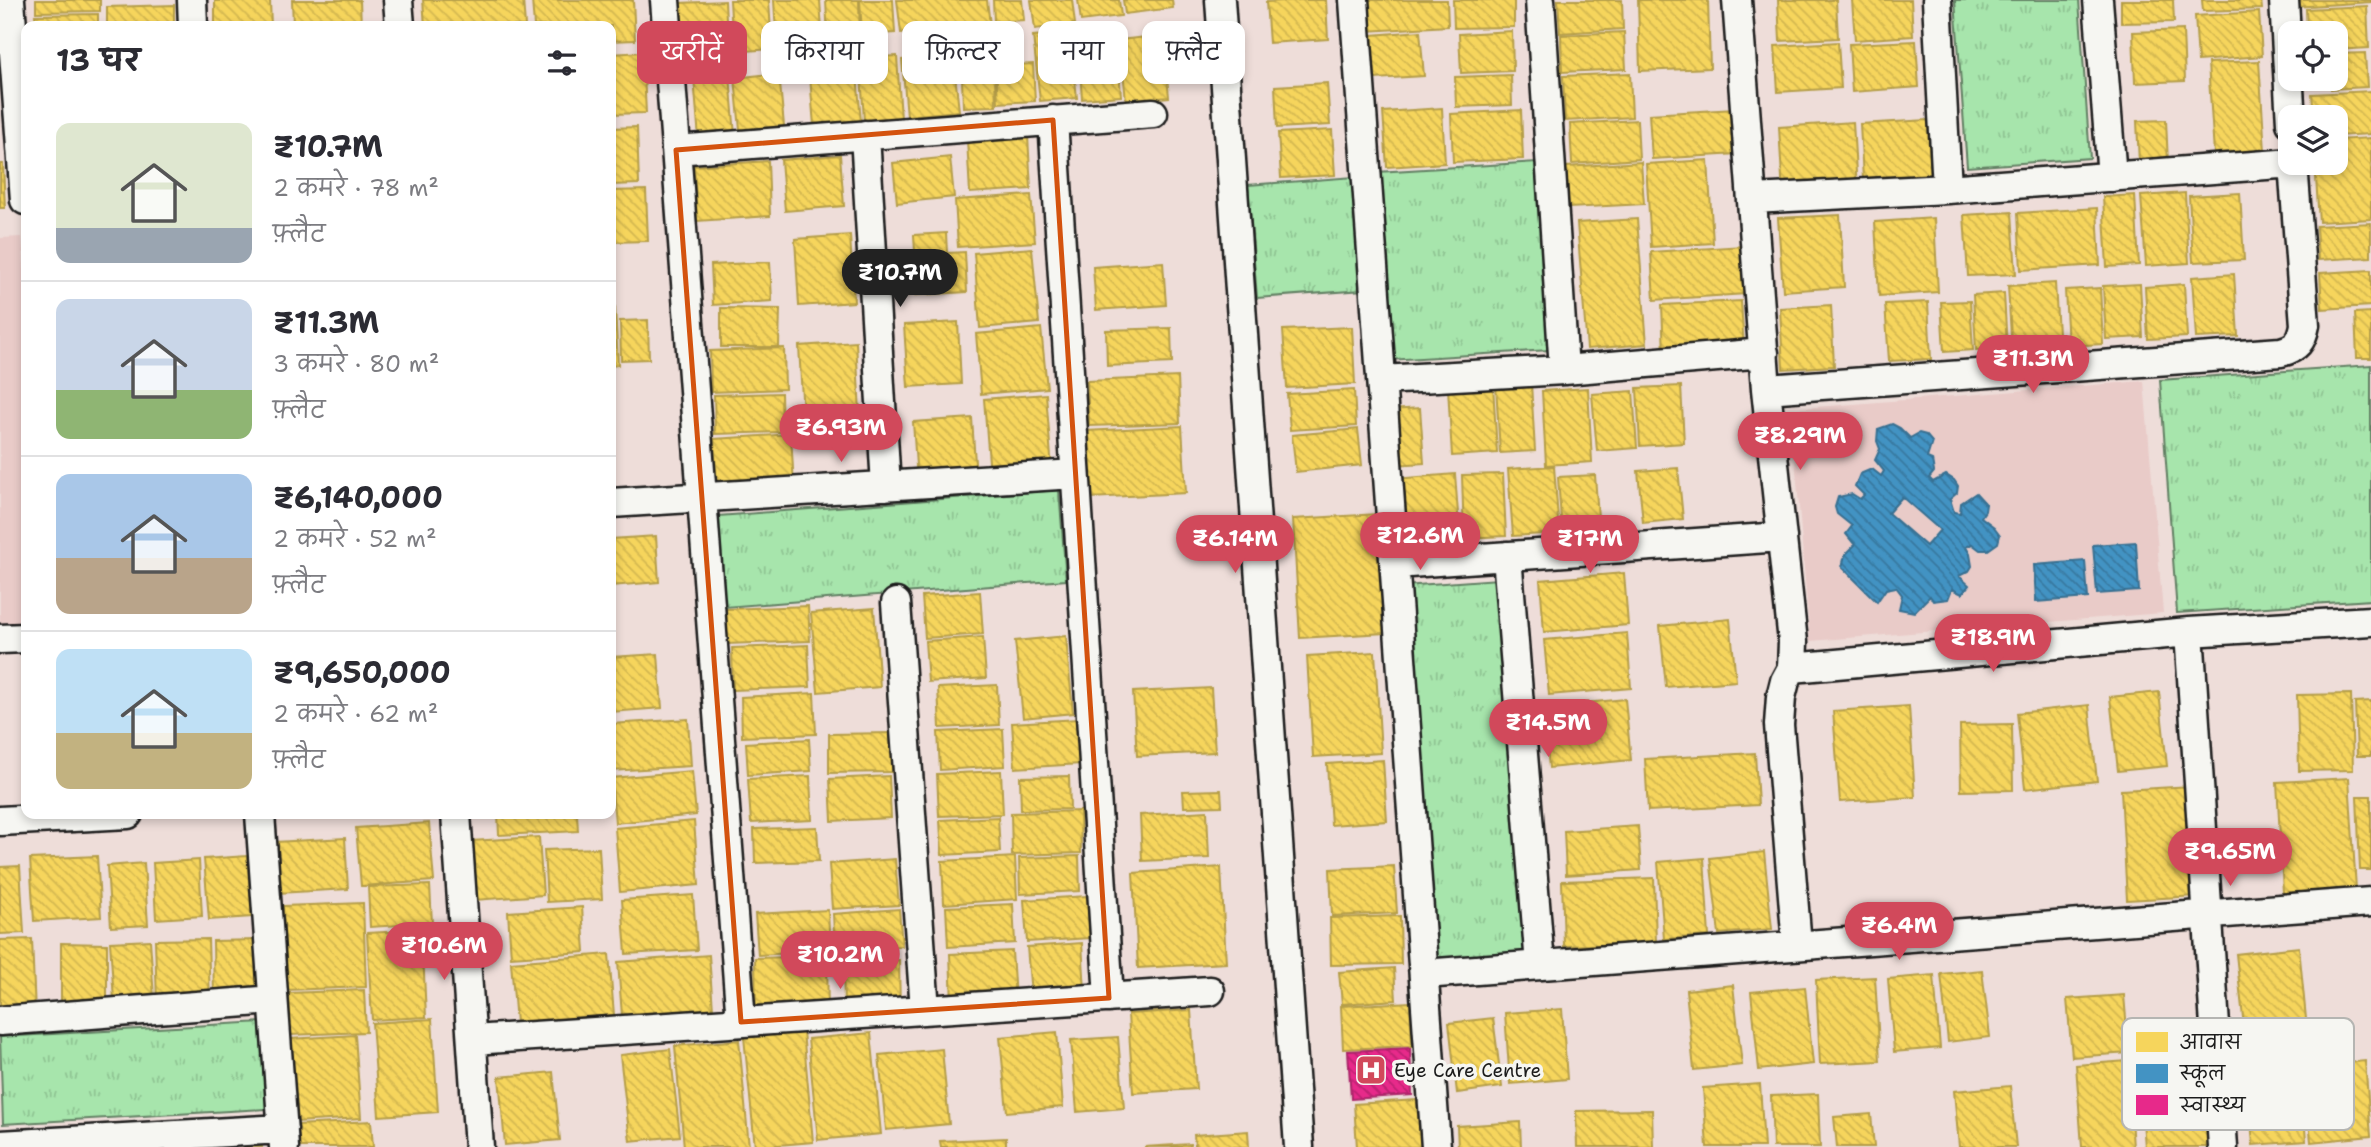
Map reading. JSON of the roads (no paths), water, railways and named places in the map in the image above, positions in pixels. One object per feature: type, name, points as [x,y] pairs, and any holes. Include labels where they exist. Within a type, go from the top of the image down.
[{"type":"street","points":[[10,0],[21,147]]},
{"type":"street","points":[[192,0],[193,21]]},
{"type":"street","points":[[398,0],[400,21]]},
{"type":"street","points":[[666,0],[741,1022]]},
{"type":"street","points":[[1220,0],[1298,1147]]},
{"type":"street","points":[[1354,0],[1436,1147]]},
{"type":"street","points":[[1540,0],[1564,370]]},
{"type":"street","points":[[1737,0],[1766,389],[1793,642],[1792,668],[1785,681],[1779,725],[1797,945]]},
{"type":"street","points":[[1937,0],[1947,189]]},
{"type":"street","points":[[2098,0],[2112,177]]},
{"type":"street","points":[[2284,0],[2290,105]]},
{"type":"street","points":[[676,150],[1153,113]]},
{"type":"street","points":[[1053,120],[1109,998]]},
{"type":"street","points":[[865,135],[886,486]]},
{"type":"street","points":[[1752,199],[1947,189],[2278,164]]},
{"type":"street","points":[[1766,389],[2292,349],[2302,340],[2305,325],[2294,175]]},
{"type":"street","points":[[1381,380],[1564,370],[1764,353]]},
{"type":"street","points":[[616,503],[1075,474]]},
{"type":"street","points":[[1395,564],[1782,537]]},
{"type":"street","points":[[1507,556],[1540,965]]},
{"type":"street","points":[[896,603],[925,1010]]},
{"type":"street","points":[[1792,668],[2189,632],[2371,621]]},
{"type":"street","points":[[2189,632],[2214,1018]]},
{"type":"street","points":[[0,639],[21,638]]},
{"type":"street","points":[[0,821],[37,819]]},
{"type":"street","points":[[0,1145],[284,1138],[260,819]]},
{"type":"street","points":[[456,819],[479,1147]]},
{"type":"street","points":[[1424,974],[2371,902]]},
{"type":"street","points":[[472,1040],[1210,991]]},
{"type":"street","points":[[0,1021],[273,1000]]},
{"type":"place","name":"Eye Care Centre","points":[[1371,1070]]}]
